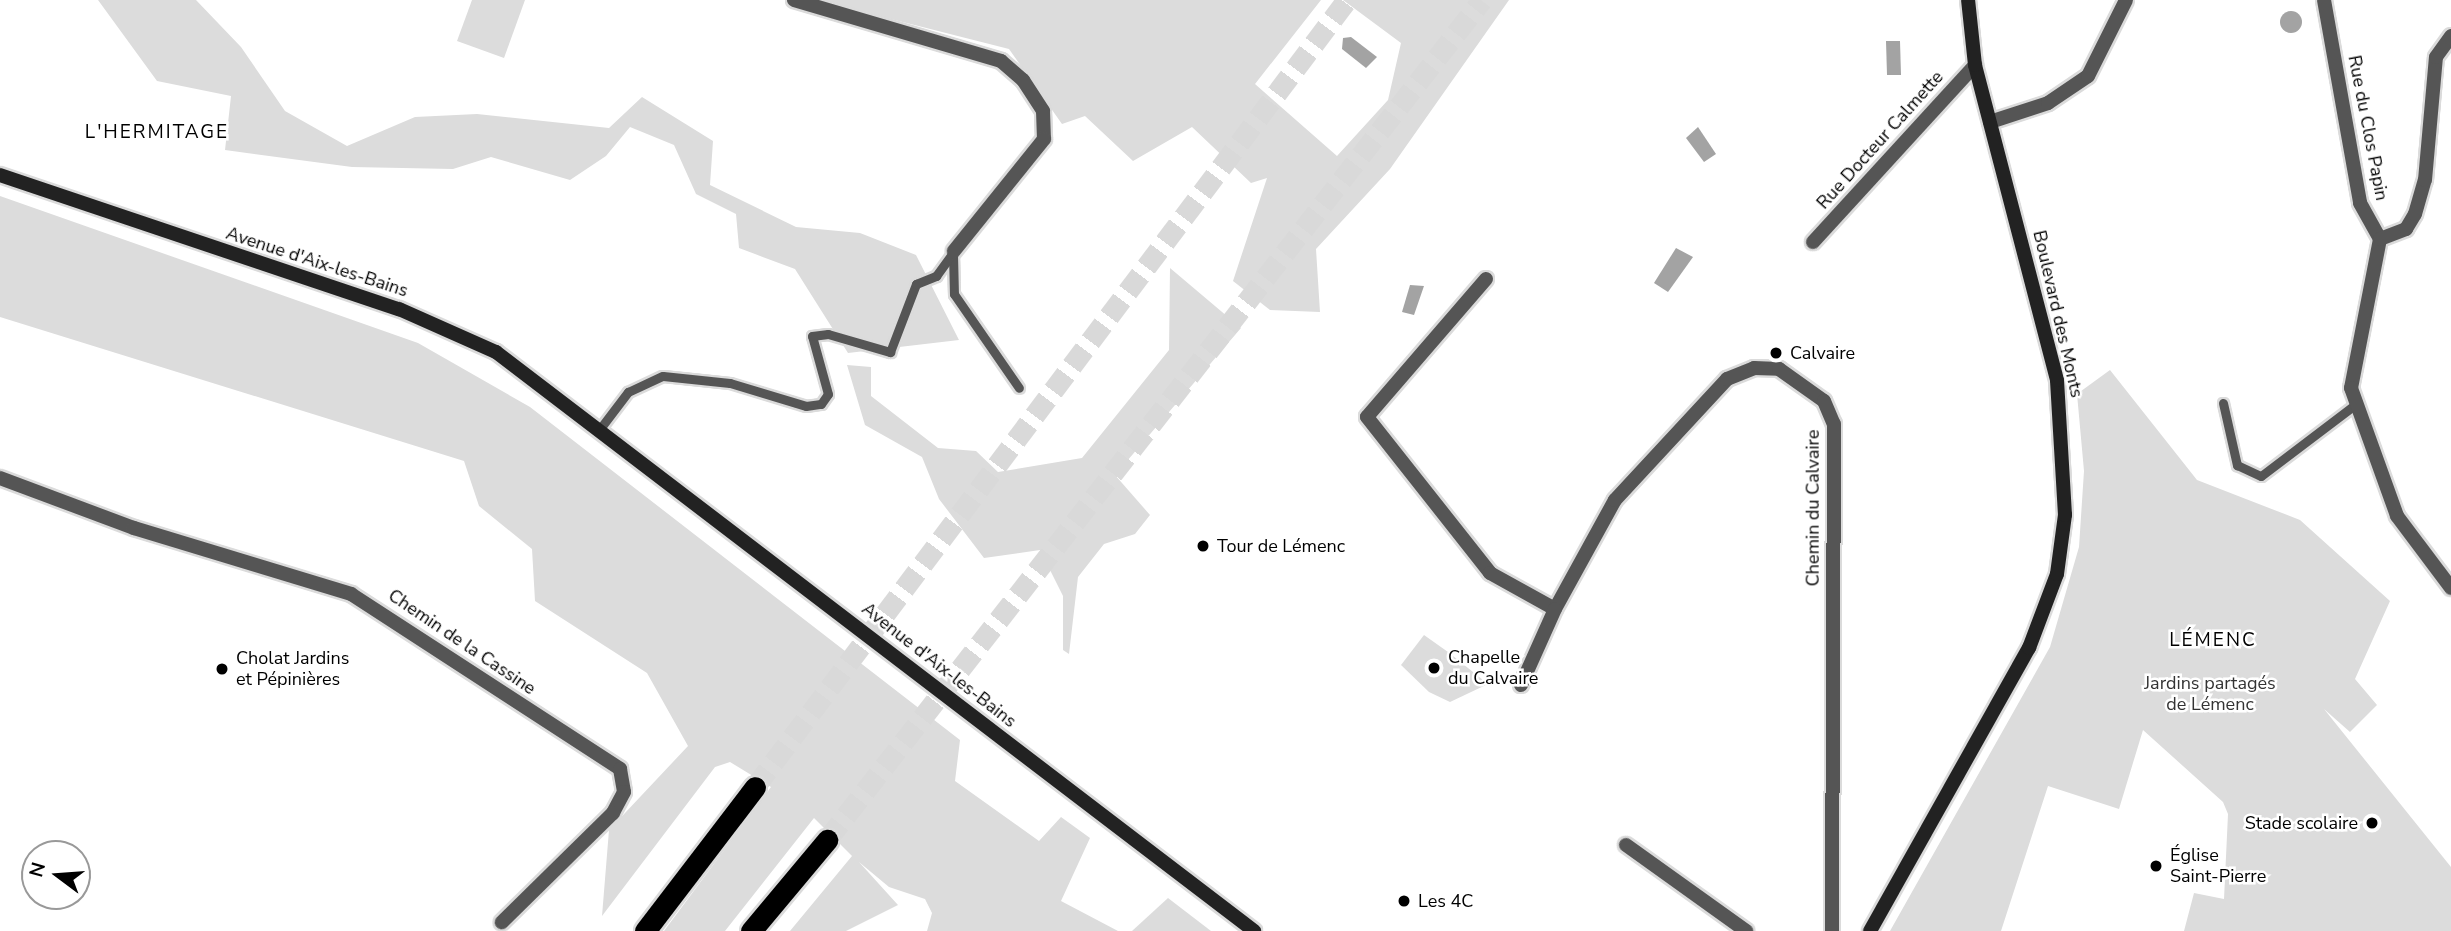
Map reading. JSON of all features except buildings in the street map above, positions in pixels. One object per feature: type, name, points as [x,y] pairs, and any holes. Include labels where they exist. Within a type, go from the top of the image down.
[{"type":"highway","points":[[645,931],[755,787]]},
{"type":"highway","points":[[753,929],[827,840]]},
{"type":"main road","name":"Boulevard des Monts","points":[[1870,931],[2029,648],[2059,562],[2065,451],[2057,380],[1975,65],[1968,0]]},
{"type":"main road","name":"Avenue d'Aix-les-Bains","points":[[0,175],[451,330],[496,352],[1254,931]]},
{"type":"street","points":[[794,0],[1001,61],[1023,80],[1044,111],[1044,139],[1032,158],[954,251]]},
{"type":"street","points":[[1990,122],[2049,103],[2088,76],[2126,0]]},
{"type":"street","name":"Rue du Clos Papin","points":[[2324,0],[2360,203],[2380,239],[2406,229],[2415,214],[2425,180],[2436,57],[2451,36]]},
{"type":"street","name":"Rue Docteur Calmette","points":[[1813,242],[1975,65]]},
{"type":"street","points":[[2380,239],[2351,372],[2357,403],[2398,516],[2451,589]]},
{"type":"street","points":[[1486,279],[1367,417],[1490,573],[1555,609]]},
{"type":"street","name":"Chemin du Calvaire","points":[[1521,685],[1555,609],[1615,499],[1727,379],[1754,369],[1779,369],[1824,401],[1833,424],[1832,931]]},
{"type":"street","name":"Chemin de la Cassine","points":[[0,478],[134,528],[351,594],[620,769],[624,792],[613,813],[502,922]]},
{"type":"street","points":[[1626,845],[1746,931]]},
{"type":"lane","points":[[954,251],[954,294],[1019,388]]},
{"type":"lane","points":[[599,430],[628,392],[663,376],[730,383],[821,404],[828,394],[812,336],[828,334],[890,352],[916,284],[936,276],[954,251]]},
{"type":"lane","points":[[2223,403],[2233,457],[2245,473],[2261,476],[2357,403]]},
{"type":"green space","points":[[98,0],[196,0],[241,47],[285,111],[347,146],[415,117],[477,114],[609,128],[642,97],[713,141],[710,185],[796,227],[860,233],[916,255],[959,340],[848,353],[795,269],[739,248],[736,214],[696,194],[674,145],[630,127],[606,156],[570,180],[491,157],[453,169],[352,167],[225,150],[231,96],[157,81]]},
{"type":"green space","points":[[472,0],[525,0],[504,58],[457,41]]},
{"type":"green space","points":[[816,0],[1321,0],[1255,84],[1337,156],[1388,100],[1401,43],[1343,0],[1509,0],[1390,169],[1316,249],[1320,312],[1270,310],[1233,281],[1267,178],[1251,183],[1192,127],[1133,161],[1085,116],[1062,124],[1009,49]]},
{"type":"green space","points":[[0,196],[418,343],[530,407],[960,740],[955,781],[1039,841],[1061,817],[1090,838],[1061,901],[1118,931],[927,931],[932,913],[925,899],[889,887],[859,862],[898,905],[846,931],[790,931],[852,856],[814,818],[725,931],[664,931],[771,787],[730,762],[715,767],[602,916],[609,830],[688,746],[647,673],[535,601],[532,549],[479,506],[464,461],[0,317]]},
{"type":"green space","points":[[1170,268],[1241,328],[1115,475],[1150,515],[1135,534],[1104,544],[1078,577],[1069,654],[1063,650],[1063,596],[1040,550],[984,558],[939,499],[922,457],[865,425],[847,365],[871,367],[871,396],[938,448],[976,451],[998,472],[1082,458],[1169,350]]},
{"type":"green space","name":"Jardins partagés de Lémenc","points":[[2110,370],[2197,480],[2300,520],[2390,601],[2355,679],[2377,705],[2350,732],[2324,709],[2451,867],[2451,931],[2184,931],[2194,893],[2224,899],[2228,814],[2223,802],[2143,730],[2119,809],[2048,786],[2001,931],[1890,931],[2050,647],[2079,547],[2084,471],[2077,394]]},
{"type":"green space","points":[[1424,635],[1488,684],[1450,702],[1429,692],[1401,665]]},
{"type":"green space","points":[[1168,898],[1211,931],[1132,931]]},
{"type":"shaded area","points":[[2291,11],[2299,14],[2302,22],[2299,30],[2291,33],[2283,30],[2280,22],[2283,14]]},
{"type":"shaded area","points":[[1351,37],[1377,57],[1366,68],[1342,49],[1343,38]]},
{"type":"shaded area","points":[[1886,41],[1900,41],[1901,75],[1887,75]]},
{"type":"shaded area","points":[[1698,127],[1716,154],[1704,162],[1686,138]]},
{"type":"shaded area","points":[[1676,248],[1693,257],[1668,292],[1654,283]]},
{"type":"shaded area","points":[[1410,285],[1424,286],[1414,315],[1402,312]]},
{"type":"tunnel","points":[[755,787],[1347,0]]},
{"type":"tunnel","points":[[827,840],[1482,0]]},
{"type":"place","name":"Calvaire","points":[[1776,353]]},
{"type":"place","name":"Tour de Lémenc","points":[[1203,546]]},
{"type":"place","name":"Chapelle du Calvaire","points":[[1434,668]]},
{"type":"place","name":"Cholat Jardins et Pépinières","points":[[222,669]]},
{"type":"place","name":"Stade scolaire","points":[[2372,823]]},
{"type":"place","name":"Église Saint-Pierre","points":[[2156,866]]},
{"type":"place","name":"Les 4C","points":[[1404,901]]},
{"type":"district","name":"L'HERMITAGE","points":[[157,133]]},
{"type":"district","name":"LÉMENC","points":[[2213,641]]}]
